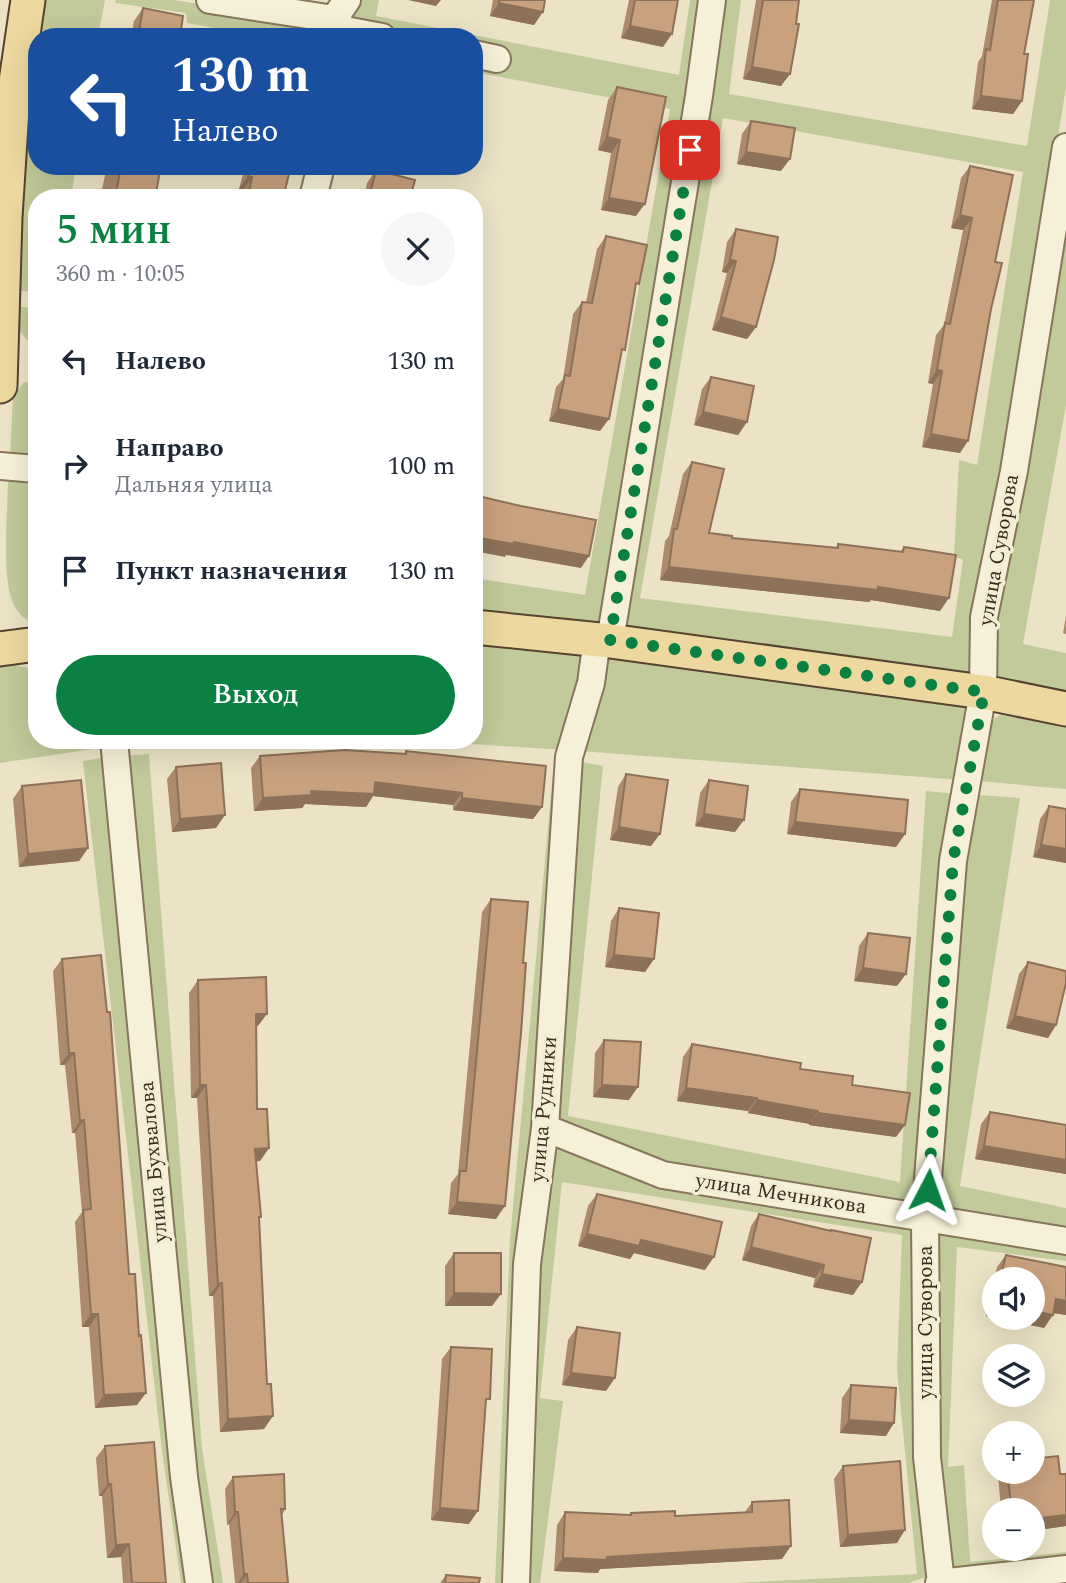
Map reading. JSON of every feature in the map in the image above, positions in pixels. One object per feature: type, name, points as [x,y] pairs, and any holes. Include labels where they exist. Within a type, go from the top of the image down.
[{"type":"main road","points":[[0,386],[5,216],[12,108],[28,0]]},
{"type":"main road","points":[[483,628],[604,640],[984,692],[1066,709]]},
{"type":"main road","points":[[0,649],[28,645]]},
{"type":"street","points":[[210,0],[343,21],[360,28]]},
{"type":"street","name":"улица Рудники","points":[[516,1583],[527,1264],[545,1128],[569,757],[604,640],[699,96],[712,0]]},
{"type":"street","name":"улица Суворова","points":[[940,1583],[927,1457],[925,1217],[953,861],[984,692],[984,617],[1014,471],[1066,147]]},
{"type":"street","points":[[0,466],[28,468]]},
{"type":"street","name":"улица Бухвалова","points":[[115,749],[184,1477],[199,1583]]},
{"type":"street","name":"улица Мечникова","points":[[545,1128],[663,1175],[1066,1241]]},
{"type":"street","points":[[940,1583],[1066,1569]]},
{"type":"green space","points":[[41,0],[105,0],[100,28],[37,28]]},
{"type":"green space","points":[[116,0],[174,0],[328,25],[331,28],[215,28],[187,23],[186,13],[115,3]]},
{"type":"green space","points":[[356,0],[379,0],[376,16],[438,28],[352,28]]},
{"type":"green space","points":[[690,0],[707,0],[599,629],[483,618],[483,579],[585,595],[670,109],[483,74],[483,37],[679,75]]},
{"type":"green space","points":[[718,0],[741,0],[729,94],[1027,146],[1050,0],[1066,0],[1066,87],[972,678],[631,632],[622,617]],"holes":[[[723,118],[1023,172],[977,465],[959,460],[954,556],[963,560],[952,637],[640,598]]]},
{"type":"green space","points":[[28,92],[28,175],[75,175],[72,189],[28,189],[28,292],[17,290],[19,155]]},
{"type":"green space","points":[[1066,192],[1066,405],[1023,644],[1066,653],[1066,696],[991,680],[991,615]]},
{"type":"green space","points":[[17,306],[28,308],[28,340],[16,327]]},
{"type":"green space","points":[[24,382],[28,382],[28,459],[10,458],[13,396]]},
{"type":"green space","points":[[8,477],[28,478],[28,620],[20,614],[9,591],[6,542]]},
{"type":"green space","points":[[483,639],[584,650],[587,668],[565,750],[483,745]]},
{"type":"green space","points":[[614,652],[963,701],[970,718],[961,780],[580,751],[605,667]]},
{"type":"green space","points":[[13,665],[28,668],[28,749],[93,749],[0,763],[0,667]]},
{"type":"green space","points":[[1007,709],[1066,721],[1066,789],[979,781],[993,720]]},
{"type":"green space","points":[[149,754],[202,1448],[223,1583],[211,1583],[192,1444],[124,756]]},
{"type":"green space","points":[[107,757],[190,1583],[181,1583],[162,1451],[83,761]]},
{"type":"green space","points":[[577,761],[603,766],[568,1116],[900,1182],[926,791],[959,794],[920,1204],[666,1167],[554,1121]]},
{"type":"green space","points":[[554,762],[564,763],[510,1583],[495,1583],[510,1240]]},
{"type":"green space","points":[[978,795],[1020,798],[960,1186],[1066,1208],[1066,1235],[940,1213],[935,1200],[963,861]]},
{"type":"green space","points":[[553,1144],[912,1223],[932,1575],[908,1583],[733,1583],[917,1574],[897,1370],[902,1235],[562,1182],[540,1398],[563,1401],[540,1583],[525,1583],[533,1263]]},
{"type":"green space","points":[[938,1225],[1066,1247],[1066,1261],[957,1247],[948,1467],[964,1465],[970,1562],[1045,1561],[1045,1554],[1066,1552],[1066,1564],[953,1575],[933,1458]]},
{"type":"building","points":[[499,0],[545,0],[543,12],[499,3]]},
{"type":"building","points":[[635,0],[678,0],[672,34],[630,26]]},
{"type":"building","points":[[763,0],[799,0],[796,24],[799,24],[790,74],[752,67]]},
{"type":"building","points":[[998,0],[1034,0],[1024,54],[1028,54],[1022,101],[981,96],[986,49],[990,50]]},
{"type":"building","points":[[143,8],[183,16],[181,28],[140,28]]},
{"type":"building","points":[[617,87],[666,97],[645,204],[609,198],[620,140],[607,137]]},
{"type":"building","points":[[751,121],[795,128],[790,159],[746,152]]},
{"type":"building","points":[[970,166],[1013,175],[995,262],[1002,263],[991,309],[968,441],[931,434],[942,371],[937,370],[945,323],[950,324],[972,218],[960,215]]},
{"type":"building","points":[[119,175],[159,175],[157,189],[117,189]]},
{"type":"building","points":[[289,175],[285,189],[250,189],[252,177],[248,176]]},
{"type":"building","points":[[375,175],[396,175],[415,180],[412,189],[371,189]]},
{"type":"building","points":[[736,229],[778,237],[756,327],[721,317],[736,261],[730,260]]},
{"type":"building","points":[[606,236],[647,245],[639,284],[636,283],[625,350],[622,349],[609,419],[558,409],[565,375],[570,376],[582,302],[592,303]]},
{"type":"building","points":[[711,377],[754,386],[747,422],[703,412]]},
{"type":"building","points":[[692,462],[724,469],[709,533],[732,538],[838,548],[838,544],[903,552],[904,547],[956,555],[949,598],[878,587],[878,590],[669,567],[674,529],[677,529]]},
{"type":"building","points":[[483,497],[596,520],[589,556],[514,542],[483,539]]},
{"type":"building","points":[[345,750],[406,754],[406,751],[546,766],[542,807],[462,798],[462,793],[375,782],[374,794],[311,791],[311,795],[263,798],[260,756]]},
{"type":"building","points":[[221,763],[225,815],[180,819],[176,767]]},
{"type":"building","points":[[626,774],[668,780],[660,834],[619,827]]},
{"type":"building","points":[[81,780],[88,848],[28,854],[22,786]]},
{"type":"building","points":[[709,780],[748,786],[744,820],[704,814]]},
{"type":"building","points":[[800,789],[908,800],[905,834],[795,822]]},
{"type":"building","points":[[1049,806],[1066,809],[1066,849],[1041,845]]},
{"type":"building","points":[[491,899],[528,902],[521,1033],[505,1206],[457,1202],[460,1171],[466,1171]]},
{"type":"building","points":[[619,908],[659,913],[654,959],[614,955]]},
{"type":"building","points":[[868,933],[910,938],[906,974],[863,968]]},
{"type":"building","points":[[101,955],[107,1012],[110,1012],[129,1274],[135,1274],[146,1393],[104,1395],[98,1314],[91,1314],[83,1210],[91,1209],[84,1120],[80,1121],[74,1053],[69,1053],[62,959]]},
{"type":"building","points":[[1028,962],[1066,971],[1066,983],[1056,1025],[1015,1016]]},
{"type":"building","points":[[266,977],[267,1014],[256,1014],[257,1109],[267,1109],[269,1148],[255,1149],[261,1217],[267,1384],[271,1384],[273,1416],[228,1419],[222,1283],[218,1284],[206,1085],[200,1085],[198,980]]},
{"type":"building","points":[[604,1040],[641,1042],[638,1087],[602,1085]]},
{"type":"building","points":[[692,1044],[801,1063],[800,1069],[853,1076],[852,1085],[910,1093],[905,1125],[818,1113],[757,1098],[686,1088]]},
{"type":"building","points":[[990,1112],[1066,1125],[1066,1160],[984,1146]]},
{"type":"building","points":[[597,1194],[722,1222],[714,1257],[641,1240],[639,1246],[587,1234]]},
{"type":"building","points":[[759,1214],[871,1238],[862,1282],[822,1274],[824,1265],[751,1247]]},
{"type":"building","points":[[454,1253],[501,1253],[501,1294],[454,1293]]},
{"type":"building","points":[[1006,1255],[1066,1267],[1066,1301],[1056,1299],[1053,1315],[1045,1313],[1045,1267],[1003,1267]]},
{"type":"building","points":[[577,1327],[620,1333],[615,1378],[571,1373]]},
{"type":"building","points":[[451,1347],[492,1349],[490,1399],[486,1399],[478,1511],[440,1508]]},
{"type":"building","points":[[851,1385],[896,1388],[894,1423],[849,1420]]},
{"type":"building","points":[[154,1442],[166,1583],[132,1583],[129,1544],[116,1545],[105,1446]]},
{"type":"building","points":[[1058,1456],[1060,1474],[1066,1474],[1066,1515],[1045,1517],[1045,1498],[1010,1498],[1009,1484],[1045,1484],[1045,1458]]},
{"type":"building","points":[[900,1461],[905,1530],[848,1535],[843,1466]]},
{"type":"building","points":[[284,1474],[285,1509],[281,1509],[288,1583],[248,1583],[247,1574],[244,1574],[238,1512],[235,1512],[233,1477]]},
{"type":"building","points":[[789,1500],[791,1546],[607,1557],[606,1560],[563,1558],[565,1512],[631,1515],[675,1511],[675,1516],[752,1512],[752,1502]]},
{"type":"building","points":[[446,1575],[480,1578],[479,1583],[445,1583]]},
{"type":"route","points":[[690,150],[610,640],[984,692],[953,861],[928,1190]]}]
